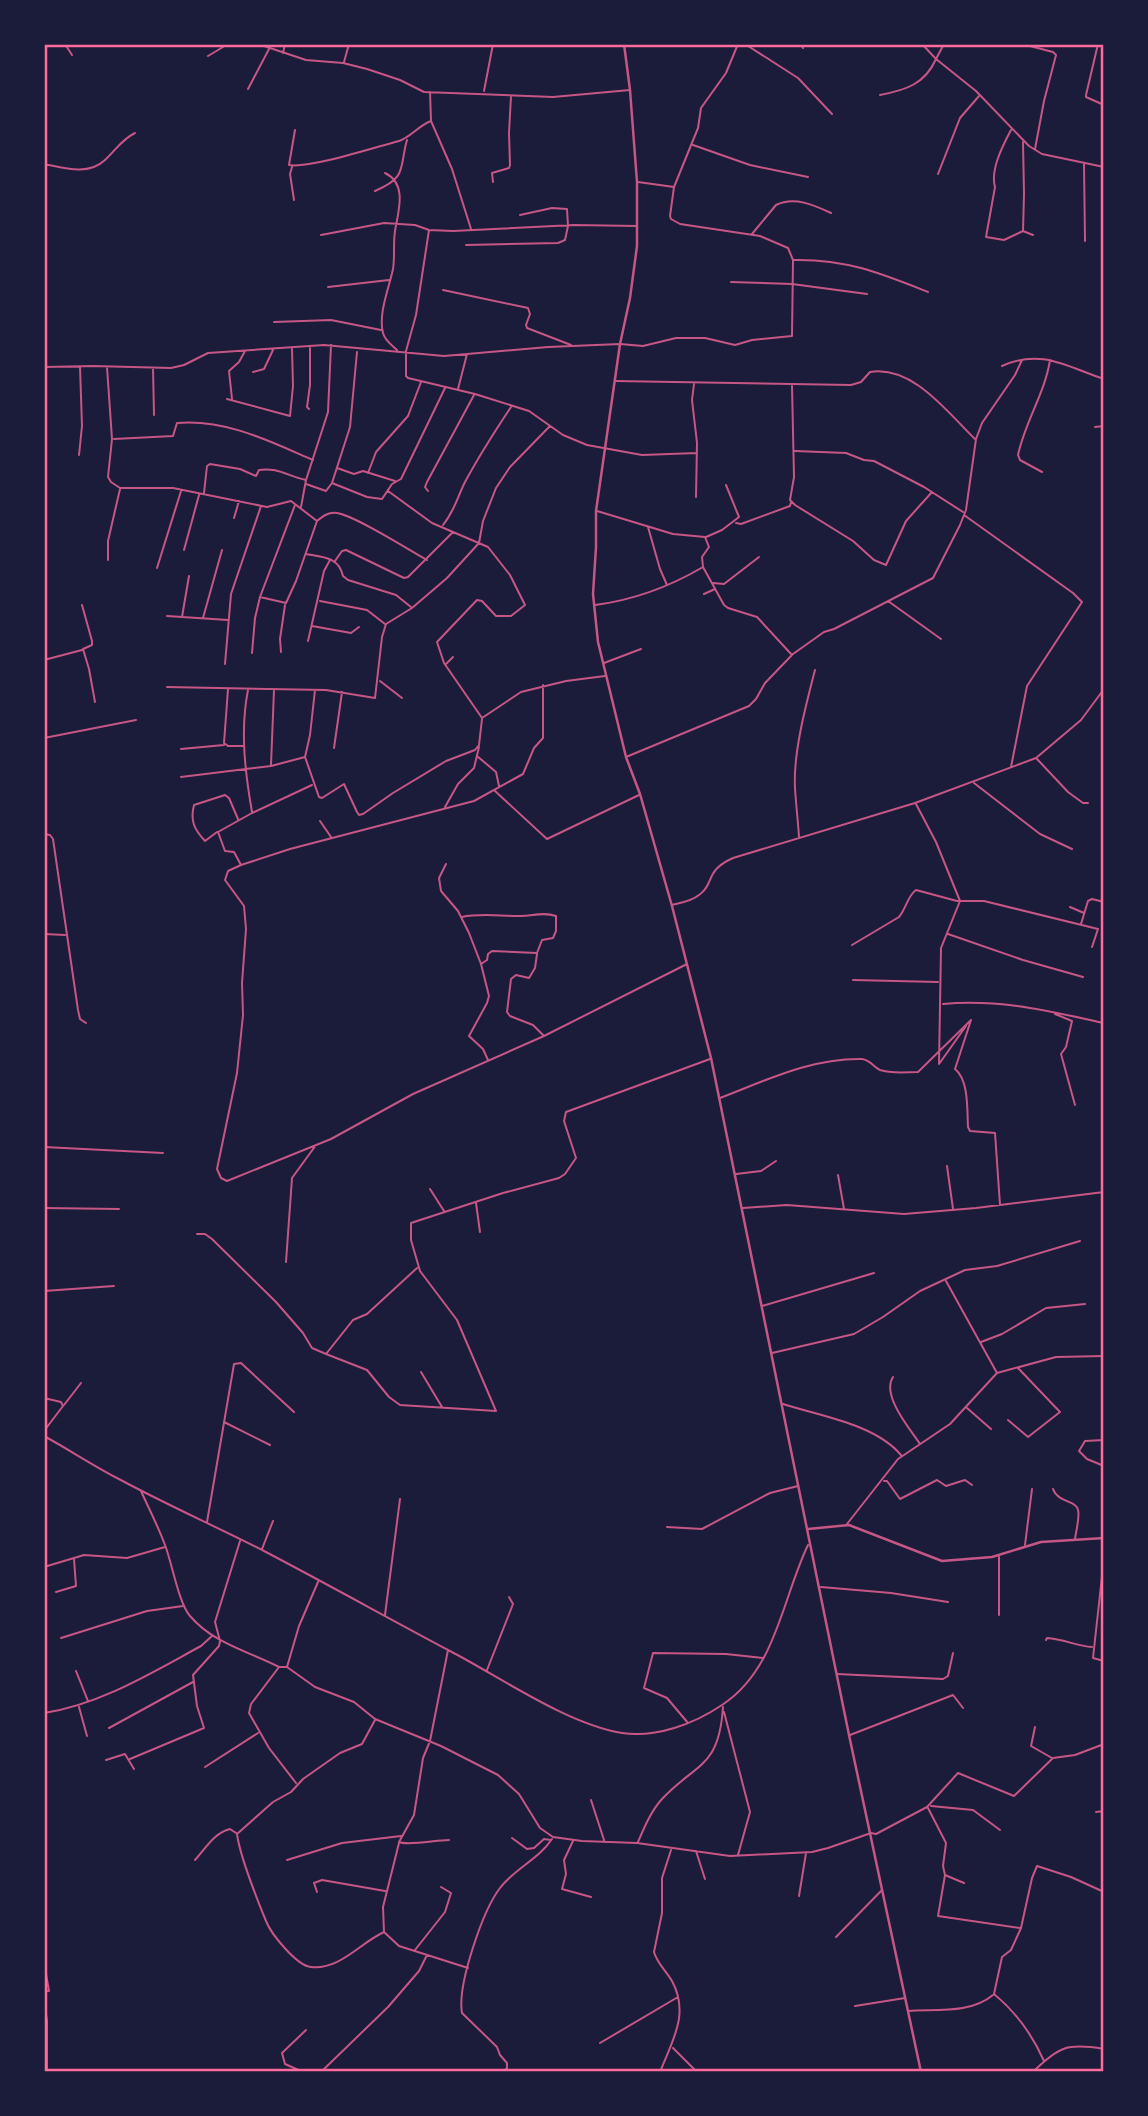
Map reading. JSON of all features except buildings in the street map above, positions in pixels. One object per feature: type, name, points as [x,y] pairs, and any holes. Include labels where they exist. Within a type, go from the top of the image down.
[{"type":"street","points":[[65,44],[72,55]]},
{"type":"street","points":[[208,56],[228,44]]},
{"type":"street","points":[[258,44],[306,60],[343,63],[430,92],[566,97],[630,90]]},
{"type":"street","points":[[283,53],[285,44]]},
{"type":"street","points":[[343,63],[349,44]]},
{"type":"street","points":[[484,93],[487,64],[493,44]]},
{"type":"street","points":[[624,44],[630,90],[638,226],[633,281],[614,381],[596,511],[594,605],[598,642],[626,757],[640,794],[672,905],[710,1058],[921,2072]]},
{"type":"street","points":[[44,367],[178,367],[208,353],[331,345],[357,350],[398,350],[436,356],[503,349],[620,344],[643,346],[677,338],[735,345],[792,335],[793,260],[791,252],[785,246],[751,234],[674,222],[670,216],[674,187],[692,144],[701,108],[726,73],[738,44]]},
{"type":"street","points":[[745,44],[799,78],[832,114]]},
{"type":"street","points":[[801,44],[803,48]]},
{"type":"street","points":[[922,44],[1035,150],[1104,167]]},
{"type":"street","points":[[880,95],[921,82],[931,70],[944,44]]},
{"type":"street","points":[[1022,44],[1056,55],[1035,150]]},
{"type":"street","points":[[1098,44],[1086,97],[1104,105]]},
{"type":"street","points":[[248,89],[270,48]]},
{"type":"street","points":[[1098,51],[1104,50]]},
{"type":"street","points":[[430,92],[430,121],[452,169],[471,230]]},
{"type":"street","points":[[493,182],[492,173],[509,168],[510,165],[511,95]]},
{"type":"street","points":[[938,174],[960,118],[979,95]]},
{"type":"street","points":[[292,167],[309,165],[406,138],[418,126],[430,121]]},
{"type":"street","points":[[1011,129],[997,163],[986,237],[1004,240],[1023,231],[1033,235]]},
{"type":"street","points":[[294,200],[290,174],[292,167],[289,165],[295,130]]},
{"type":"street","points":[[44,164],[72,170],[96,166],[104,162],[120,142],[135,133]]},
{"type":"street","points":[[375,191],[402,170],[406,138]]},
{"type":"street","points":[[1023,141],[1023,231]]},
{"type":"street","points":[[692,144],[750,165],[808,177]]},
{"type":"street","points":[[1084,163],[1085,241]]},
{"type":"street","points":[[385,173],[395,178],[399,192],[382,331],[387,341],[398,350]]},
{"type":"street","points":[[637,182],[674,187]]},
{"type":"street","points":[[751,234],[781,202],[806,203],[831,213]]},
{"type":"street","points":[[466,245],[558,243],[565,240],[567,209],[563,207],[520,215]]},
{"type":"street","points":[[321,234],[397,223],[429,230],[638,226]]},
{"type":"street","points":[[429,230],[416,315],[406,351],[405,376],[536,414],[577,442],[642,455],[697,453]]},
{"type":"street","points":[[793,260],[834,261],[875,272],[928,292]]},
{"type":"street","points":[[328,287],[390,279]]},
{"type":"street","points":[[731,282],[792,284],[867,294]]},
{"type":"street","points":[[443,290],[528,309],[530,314],[526,327],[572,346]]},
{"type":"street","points":[[274,322],[331,320],[382,331]]},
{"type":"street","points":[[551,347],[555,339]]},
{"type":"street","points":[[300,508],[328,412],[331,345]]},
{"type":"street","points":[[309,409],[310,347]]},
{"type":"street","points":[[253,372],[264,369],[273,348]]},
{"type":"street","points":[[227,399],[290,416],[293,386],[292,348]]},
{"type":"street","points":[[232,401],[229,371],[239,362],[245,350]]},
{"type":"street","points":[[306,484],[326,491],[332,484],[350,427],[357,350]]},
{"type":"street","points":[[458,390],[467,354]]},
{"type":"street","points":[[1002,366],[1030,357],[1050,360],[1104,379]]},
{"type":"street","points":[[626,757],[748,706],[756,699],[765,683],[792,655],[824,632],[933,578],[966,509],[975,439],[982,422],[1015,376],[1022,359]]},
{"type":"street","points":[[1042,472],[1020,460],[1018,455],[1050,360]]},
{"type":"street","points":[[79,455],[82,426],[80,366]]},
{"type":"street","points":[[107,366],[113,439],[108,477],[111,482],[120,488],[181,490],[275,507],[287,501],[296,504],[317,521]]},
{"type":"street","points":[[153,367],[154,415]]},
{"type":"street","points":[[614,381],[851,385],[861,382],[874,371],[902,377],[926,391],[975,439]]},
{"type":"street","points":[[369,473],[376,452],[408,416],[421,382]]},
{"type":"street","points":[[690,382],[694,383],[692,400],[697,453],[696,497]]},
{"type":"street","points":[[735,523],[741,524],[790,506],[794,477],[792,385]]},
{"type":"street","points":[[332,484],[377,500],[382,499],[396,481],[401,479],[445,387]]},
{"type":"street","points":[[428,491],[426,482],[474,394]]},
{"type":"street","points":[[442,527],[454,512],[461,490],[512,406]]},
{"type":"street","points":[[113,439],[173,436],[177,423],[214,423],[313,460]]},
{"type":"street","points":[[167,688],[274,688],[342,691],[374,699],[377,697],[382,637],[386,624],[412,608],[447,578],[479,543],[483,521],[496,488],[510,467],[550,426]]},
{"type":"street","points":[[1096,427],[1104,426]]},
{"type":"street","points":[[794,451],[846,453],[874,461],[932,492],[1082,601],[1027,686],[1011,768]]},
{"type":"street","points":[[204,494],[210,464],[256,475],[259,470],[281,470],[290,476],[306,480]]},
{"type":"street","points":[[337,468],[354,474],[363,471],[396,481]]},
{"type":"street","points":[[596,511],[673,534],[705,537],[735,523],[739,517],[726,485]]},
{"type":"street","points":[[108,560],[108,541],[120,488]]},
{"type":"street","points":[[157,568],[181,490]]},
{"type":"street","points":[[388,491],[422,516],[453,533],[488,547],[503,565],[525,606],[511,616],[496,616],[482,601],[477,600],[437,642],[446,665],[482,718],[474,768],[458,784],[444,808]]},
{"type":"street","points":[[791,502],[886,565],[906,521],[932,492]]},
{"type":"street","points":[[184,550],[200,494]]},
{"type":"street","points":[[234,518],[240,500]]},
{"type":"street","points":[[252,653],[260,597],[296,504]]},
{"type":"street","points":[[225,664],[232,594],[261,505]]},
{"type":"street","points":[[281,652],[280,639],[286,603],[317,521],[324,514],[346,516],[427,560]]},
{"type":"street","points":[[648,526],[667,585]]},
{"type":"street","points":[[335,561],[345,550],[404,578],[411,576],[453,533]]},
{"type":"street","points":[[705,537],[709,547],[702,557],[703,567],[724,605],[757,617],[792,655]]},
{"type":"street","points":[[203,618],[222,550]]},
{"type":"street","points":[[305,554],[335,561],[348,580],[396,595],[412,608]]},
{"type":"street","points":[[713,583],[724,584],[759,557]]},
{"type":"street","points":[[308,641],[324,571],[330,559]]},
{"type":"street","points":[[594,605],[629,600],[703,567]]},
{"type":"street","points":[[182,618],[189,576]]},
{"type":"street","points":[[704,594],[715,589]]},
{"type":"street","points":[[260,597],[286,603]]},
{"type":"street","points":[[318,600],[367,610],[386,624]]},
{"type":"street","points":[[888,601],[941,639]]},
{"type":"street","points":[[44,660],[92,645],[82,606]]},
{"type":"street","points":[[167,616],[229,621]]},
{"type":"street","points":[[311,626],[351,633],[359,626]]},
{"type":"street","points":[[83,649],[95,702]]},
{"type":"street","points":[[604,663],[641,649]]},
{"type":"street","points":[[446,665],[453,657]]},
{"type":"street","points":[[799,838],[795,787],[797,763],[801,729],[815,670]]},
{"type":"street","points":[[482,718],[521,692],[543,685],[606,675]]},
{"type":"street","points":[[379,680],[402,698]]},
{"type":"street","points":[[543,685],[544,738],[534,748],[523,774],[474,800],[241,864],[230,868],[226,874],[225,880],[244,906],[246,929],[242,984],[243,1016],[237,1073],[217,1169],[219,1175],[227,1181],[317,1144],[413,1094],[544,1036],[687,964]]},
{"type":"street","points":[[225,745],[228,688]]},
{"type":"street","points":[[249,688],[246,703],[245,770],[252,813]]},
{"type":"street","points":[[271,766],[274,688]]},
{"type":"street","points":[[672,905],[703,893],[715,868],[722,863],[915,803],[1036,758],[1081,720],[1104,689]]},
{"type":"street","points":[[315,690],[305,757],[313,785],[321,798],[344,784],[359,815],[446,761],[475,750],[479,745]]},
{"type":"street","points":[[334,748],[342,691]]},
{"type":"street","points":[[44,738],[136,720]]},
{"type":"street","points":[[181,749],[245,746]]},
{"type":"street","points":[[476,755],[496,772],[499,786]]},
{"type":"street","points":[[180,777],[271,766],[305,757]]},
{"type":"street","points":[[1036,758],[1068,792],[1083,803],[1088,803]]},
{"type":"street","points":[[973,783],[1040,834],[1072,849]]},
{"type":"street","points":[[239,820],[229,797],[225,795],[194,805],[190,818],[196,832],[205,841],[252,813],[313,785]]},
{"type":"street","points":[[494,790],[547,839],[640,794]]},
{"type":"street","points":[[915,803],[936,842],[960,901],[941,948],[939,1064],[971,1020]]},
{"type":"street","points":[[320,821],[331,838]]},
{"type":"street","points":[[218,832],[225,851],[234,852],[241,864]]},
{"type":"street","points":[[44,834],[53,839],[78,1010],[80,1019],[86,1023]]},
{"type":"street","points":[[446,864],[439,878],[441,891],[461,917],[481,964],[488,1000],[469,1035],[488,1060]]},
{"type":"street","points":[[852,944],[899,917],[914,890],[960,901],[984,901],[1098,929],[1092,947]]},
{"type":"street","points":[[1080,925],[1088,901],[1092,899],[1104,902]]},
{"type":"street","points":[[1070,907],[1084,913]]},
{"type":"street","points":[[461,917],[554,914],[556,932],[553,938],[542,940],[529,978],[516,975],[510,979],[507,1012],[510,1016],[533,1025],[544,1036]]},
{"type":"street","points":[[44,934],[66,935]]},
{"type":"street","points":[[947,934],[1083,977]]},
{"type":"street","points":[[481,964],[488,960],[488,954],[492,951],[537,953]]},
{"type":"street","points":[[853,980],[940,982]]},
{"type":"street","points":[[941,1004],[988,1002],[1104,1023]]},
{"type":"street","points":[[1048,1011],[1072,1021],[1066,1047],[1061,1054],[1075,1105]]},
{"type":"street","points":[[719,1098],[791,1070],[821,1062],[864,1059],[877,1069],[887,1072],[918,1072],[971,1020]]},
{"type":"street","points":[[971,1020],[955,1069],[960,1072],[964,1083],[970,1131],[995,1133],[1000,1205]]},
{"type":"street","points":[[197,1234],[205,1234],[212,1239],[276,1302],[303,1333],[312,1348],[367,1370],[389,1397],[400,1405],[496,1411],[457,1320],[418,1267],[410,1225],[416,1220],[556,1179],[565,1174],[575,1161],[576,1155],[564,1121],[564,1115],[568,1111],[710,1058]]},
{"type":"street","points":[[286,1262],[292,1178],[317,1144]]},
{"type":"street","points":[[44,1147],[163,1153]]},
{"type":"street","points":[[735,1174],[761,1171],[776,1161]]},
{"type":"street","points":[[947,1166],[953,1210]]},
{"type":"street","points":[[838,1175],[844,1210]]},
{"type":"street","points":[[430,1188],[445,1212]]},
{"type":"street","points":[[741,1208],[783,1205],[904,1213],[953,1210],[1104,1192]]},
{"type":"street","points":[[476,1202],[480,1232]]},
{"type":"street","points":[[44,1209],[119,1209]]},
{"type":"street","points":[[771,1353],[853,1334],[920,1291],[972,1267],[997,1266],[1080,1241]]},
{"type":"street","points":[[326,1354],[353,1320],[367,1314],[418,1267]]},
{"type":"street","points":[[761,1306],[874,1273]]},
{"type":"street","points":[[945,1280],[998,1373]]},
{"type":"street","points":[[44,1291],[114,1286]]},
{"type":"street","points":[[982,1342],[1002,1334],[1046,1308],[1085,1304]]},
{"type":"street","points":[[846,1525],[902,1456],[950,1424],[998,1373],[1056,1357],[1104,1356]]},
{"type":"street","points":[[207,1523],[232,1366],[236,1362],[241,1363],[294,1412]]},
{"type":"street","points":[[1008,1420],[1028,1437],[1060,1412],[1018,1367]]},
{"type":"street","points":[[421,1372],[443,1408]]},
{"type":"street","points":[[893,1377],[889,1387],[897,1409],[921,1445]]},
{"type":"street","points":[[44,1431],[81,1383]]},
{"type":"street","points":[[44,1398],[61,1402],[63,1406]]},
{"type":"street","points":[[783,1404],[871,1431],[902,1456]]},
{"type":"street","points":[[966,1407],[991,1429]]},
{"type":"street","points":[[223,1422],[270,1445]]},
{"type":"street","points":[[44,1436],[141,1491],[261,1550],[548,1705],[603,1728],[639,1733],[661,1731],[688,1723],[723,1705],[752,1678],[764,1658],[810,1541]]},
{"type":"street","points":[[1104,1440],[1085,1441],[1079,1451],[1087,1459],[1104,1466]]},
{"type":"street","points":[[883,1481],[887,1481],[900,1499],[937,1480],[946,1486],[965,1480],[972,1485]]},
{"type":"street","points":[[667,1527],[702,1529],[770,1493],[799,1486]]},
{"type":"street","points":[[1025,1546],[1032,1489]]},
{"type":"street","points":[[1053,1489],[1058,1497],[1076,1505],[1078,1510],[1074,1540]]},
{"type":"street","points":[[141,1491],[166,1547],[184,1606],[190,1617],[220,1641],[279,1667],[287,1667],[315,1687],[354,1702],[375,1719],[430,1741],[498,1775],[519,1794],[540,1828],[552,1839]]},
{"type":"street","points":[[385,1616],[400,1499]]},
{"type":"street","points":[[261,1550],[273,1521]]},
{"type":"street","points":[[808,1529],[846,1525],[937,1560],[999,1556],[1041,1542],[1104,1538]]},
{"type":"street","points":[[130,1759],[204,1728],[197,1706],[194,1672],[213,1656],[220,1641],[215,1622],[241,1540]]},
{"type":"street","points":[[44,1567],[89,1554],[127,1558],[166,1547]]},
{"type":"street","points":[[999,1556],[999,1615]]},
{"type":"street","points":[[56,1592],[76,1586],[74,1558]]},
{"type":"street","points":[[1104,1559],[1093,1659],[1104,1661]]},
{"type":"street","points":[[287,1667],[299,1626],[319,1581]]},
{"type":"street","points":[[820,1587],[891,1593],[948,1602]]},
{"type":"street","points":[[487,1671],[513,1604],[509,1597]]},
{"type":"street","points":[[61,1638],[142,1612],[184,1606]]},
{"type":"street","points":[[44,1713],[78,1706],[109,1694],[194,1649],[212,1635]]},
{"type":"street","points":[[1046,1640],[1060,1639],[1073,1645],[1094,1646]]},
{"type":"street","points":[[448,1650],[430,1741],[423,1758],[414,1815],[399,1842],[386,1892],[383,1907],[384,1932],[394,1943],[468,1968]]},
{"type":"street","points":[[688,1723],[667,1699],[644,1688],[653,1653],[764,1658]]},
{"type":"street","points":[[837,1674],[943,1679],[948,1676],[953,1653]]},
{"type":"street","points":[[279,1667],[249,1709],[249,1713],[259,1732],[297,1783]]},
{"type":"street","points":[[76,1671],[89,1702]]},
{"type":"street","points":[[109,1728],[194,1681]]},
{"type":"street","points":[[849,1735],[950,1695],[954,1695],[963,1709]]},
{"type":"street","points":[[637,1843],[660,1801],[709,1758],[719,1733],[723,1705]]},
{"type":"street","points":[[78,1706],[87,1736]]},
{"type":"street","points":[[723,1710],[750,1812],[737,1856]]},
{"type":"street","points":[[237,1834],[273,1802],[292,1791],[297,1783],[340,1753],[362,1744],[375,1719]]},
{"type":"street","points":[[1035,1727],[1031,1746],[1053,1758],[1075,1755],[1104,1744]]},
{"type":"street","points":[[205,1767],[259,1732]]},
{"type":"street","points":[[106,1760],[122,1754],[130,1759],[134,1769]]},
{"type":"street","points":[[512,1838],[527,1849],[534,1848],[544,1839],[552,1839],[637,1843],[671,1850],[695,1850],[737,1856],[828,1849],[871,1832],[883,1832],[928,1806],[958,1773],[1014,1796],[1053,1758]]},
{"type":"street","points":[[592,1800],[604,1840]]},
{"type":"street","points":[[928,1806],[973,1810],[1000,1830]]},
{"type":"street","points":[[928,1806],[946,1843],[943,1867],[945,1875],[938,1916],[1021,1928]]},
{"type":"street","points":[[1096,1812],[1104,1811]]},
{"type":"street","points":[[195,1860],[209,1842],[225,1830],[230,1829],[237,1834],[265,1921],[290,1955],[304,1965],[317,1967],[343,1958],[384,1932]]},
{"type":"street","points":[[288,1860],[342,1843],[402,1836]]},
{"type":"street","points":[[503,2072],[507,2063],[496,2047],[462,2013],[468,1968],[477,1937],[499,1890],[552,1839]]},
{"type":"street","points":[[399,1842],[404,1844],[449,1840]]},
{"type":"street","points":[[574,1840],[564,1860],[566,1874],[562,1889],[592,1897]]},
{"type":"street","points":[[660,2072],[672,2047],[680,2020],[678,1997],[654,1952],[662,1913],[661,1886],[671,1850]]},
{"type":"street","points":[[695,1850],[705,1879]]},
{"type":"street","points":[[799,1896],[806,1852]]},
{"type":"street","points":[[907,2011],[968,2008],[979,2005],[994,1994],[1002,1957],[1011,1950],[1021,1928],[1037,1866],[1104,1892]]},
{"type":"street","points":[[945,1875],[964,1883]]},
{"type":"street","points":[[317,1892],[314,1882],[322,1880],[386,1892]]},
{"type":"street","points":[[415,1951],[449,1904],[450,1893],[441,1887]]},
{"type":"street","points":[[836,1937],[883,1890]]},
{"type":"street","points":[[321,2072],[388,2007],[419,1971],[427,1954]]},
{"type":"street","points":[[44,1963],[49,1991],[44,1991]]},
{"type":"street","points":[[994,1994],[1021,2020],[1044,2061]]},
{"type":"street","points":[[600,2043],[678,1997]]},
{"type":"street","points":[[855,2006],[906,1998]]},
{"type":"street","points":[[44,2001],[47,2072]]},
{"type":"street","points":[[303,2072],[285,2064],[282,2053],[306,2030]]},
{"type":"street","points":[[1033,2072],[1067,2046],[1083,2045],[1104,2049]]},
{"type":"street","points":[[672,2047],[697,2072]]}]
